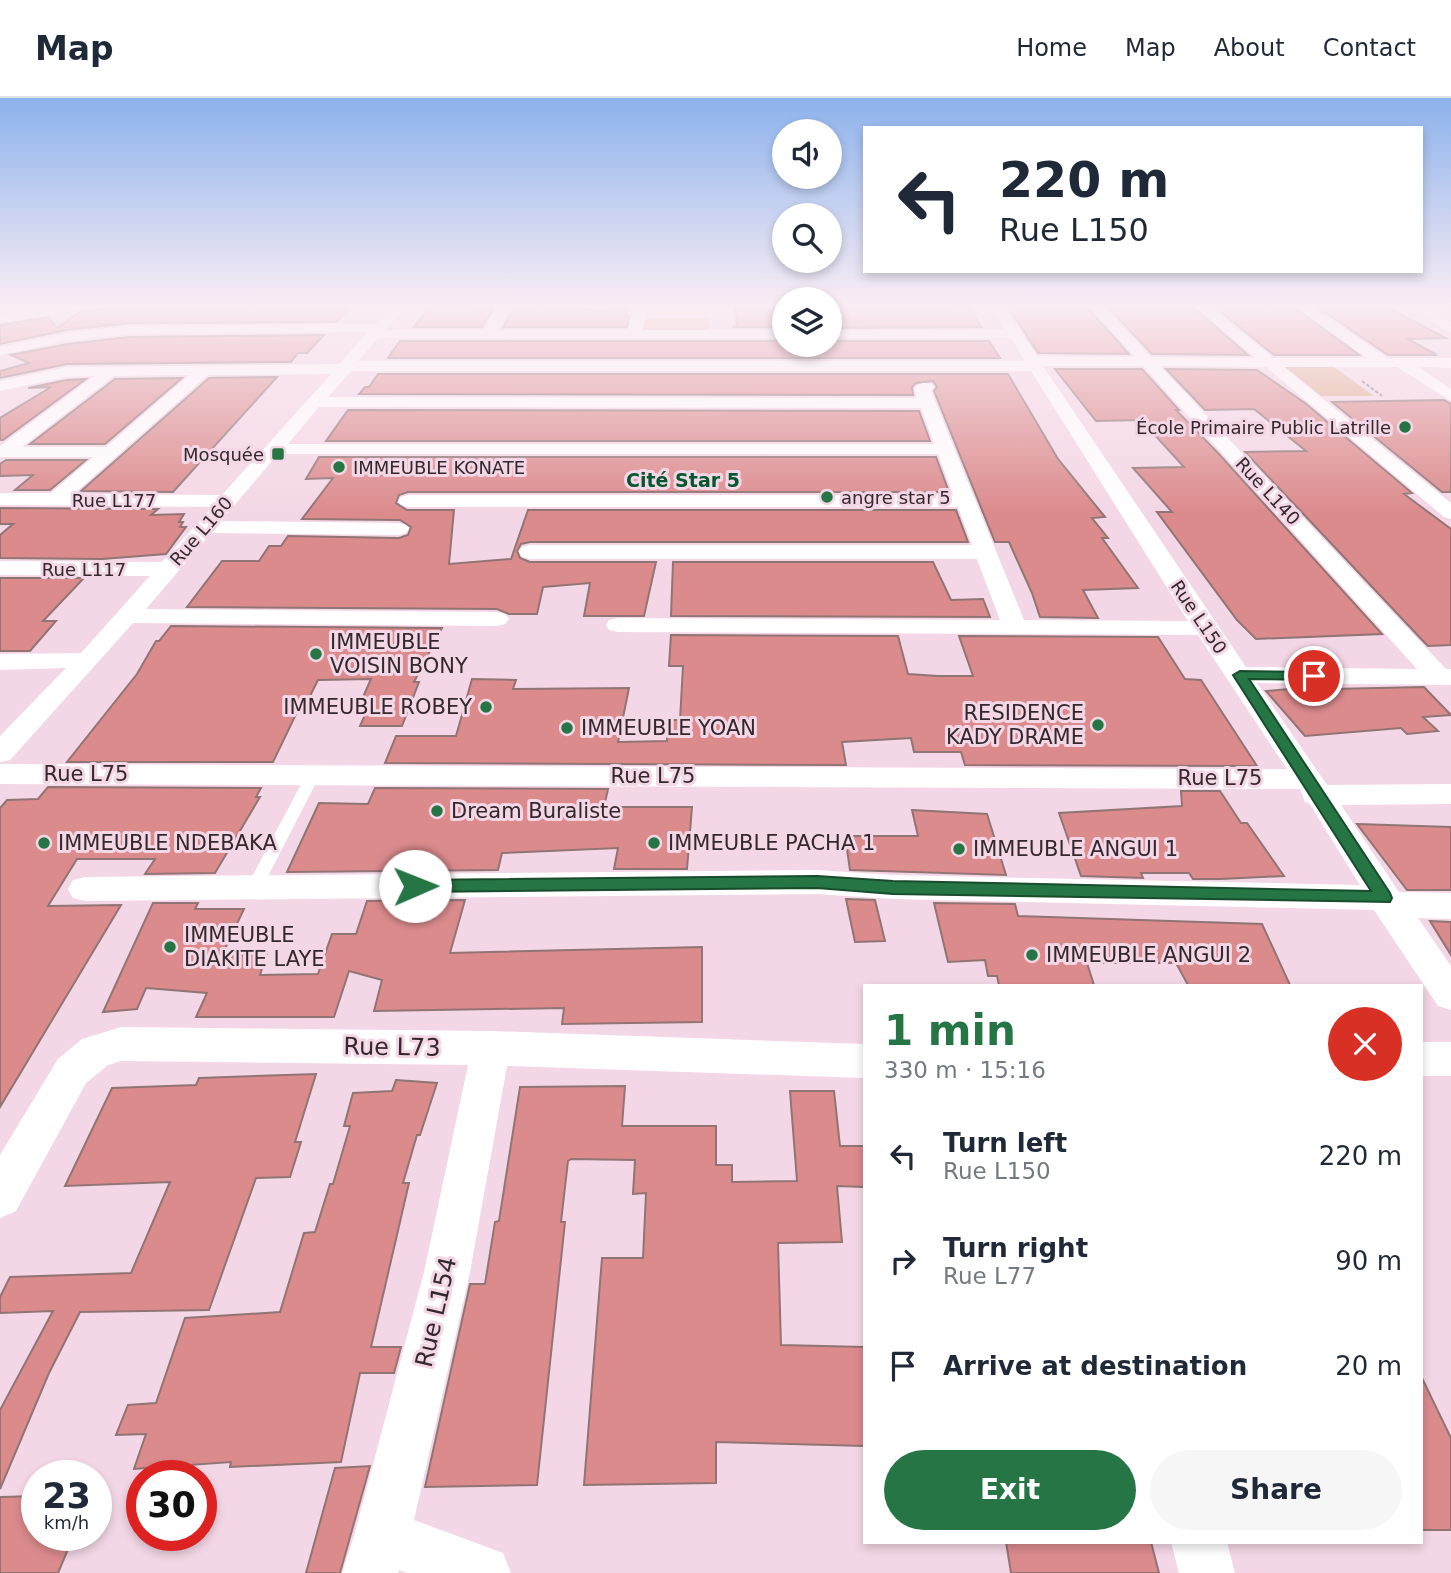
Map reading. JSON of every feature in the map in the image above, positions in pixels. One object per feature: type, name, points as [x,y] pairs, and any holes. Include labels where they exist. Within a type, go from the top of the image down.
[{"type":"street","points":[[0,386],[49,375]]},
{"type":"street","points":[[1,452],[105,375]]},
{"type":"street","points":[[55,500],[199,375]]},
{"type":"street","name":"Rue L160","points":[[0,753],[88,660],[339,375]]},
{"type":"street","points":[[1021,375],[1037,375]]},
{"type":"street","name":"Rue L150","points":[[1037,375],[1205,628],[1240,675],[1385,901],[1451,995]]},
{"type":"street","name":"Rue L140","points":[[1160,375],[1445,677]]},
{"type":"street","points":[[1284,375],[1451,513]]},
{"type":"street","points":[[1419,375],[1451,396]]},
{"type":"street","points":[[942,386],[922,389],[1015,628]]},
{"type":"street","points":[[316,402],[929,402]]},
{"type":"street","points":[[273,449],[946,449]]},
{"type":"street","points":[[1,452],[110,452]]},
{"type":"street","points":[[1427,493],[1451,494]]},
{"type":"street","name":"Rue L177","points":[[0,499],[228,501]]},
{"type":"street","points":[[408,501],[967,501]]},
{"type":"street","points":[[204,527],[399,530]]},
{"type":"street","points":[[530,552],[986,552]]},
{"type":"street","name":"Rue L117","points":[[0,568],[168,569]]},
{"type":"street","points":[[127,616],[497,619]]},
{"type":"street","points":[[618,625],[1205,628]]},
{"type":"street","points":[[0,662],[88,660]]},
{"type":"street","points":[[1240,675],[1445,677]]},
{"type":"street","name":"Rue L75","points":[[0,774],[313,775],[1311,787],[1451,794]]},
{"type":"street","points":[[85,889],[817,882],[893,887],[1385,901],[1451,906]]},
{"type":"street","name":"Rue L73","points":[[0,1196],[72,1071],[96,1051],[121,1044],[491,1048],[863,1061]]},
{"type":"street","name":"Rue L154","points":[[376,1555],[447,1272],[491,1048]]},
{"type":"street","points":[[1423,1059],[1451,1059]]},
{"type":"street","points":[[1200,1544],[1207,1573]]},
{"type":"street","points":[[376,1555],[483,1573]]},
{"type":"lane","points":[[254,888],[313,775]]},
{"type":"shaded area","points":[[1295,375],[1345,375],[1374,396],[1321,396]]},
{"type":"building","points":[[377,375],[1008,375],[1058,459],[1105,517],[1092,518],[1108,538],[1102,538],[1138,588],[1083,590],[1098,618],[1040,617],[1009,542],[995,542],[934,391],[937,387],[933,381],[916,383],[912,387],[913,395],[359,394],[365,387],[369,387]]},
{"type":"building","points":[[1060,375],[1147,375],[1179,410],[1176,410],[1382,634],[1256,639],[1237,620],[1157,512],[1172,512],[1133,468],[1184,467],[1141,420],[1096,421]]},
{"type":"building","points":[[1172,375],[1264,375],[1305,403],[1412,493],[1404,494],[1451,529],[1451,645],[1428,646],[1245,452],[1306,451],[1254,409],[1205,410]]},
{"type":"building","points":[[277,377],[173,492],[81,491],[209,378]]},
{"type":"building","points":[[182,378],[105,444],[30,444],[115,379]]},
{"type":"building","points":[[86,379],[0,440],[0,418],[51,387],[28,388]]},
{"type":"building","name":"École Primaire Public Latrille","points":[[1444,400],[1451,404],[1451,492],[1442,492],[1332,402]]},
{"type":"building","points":[[348,410],[919,411],[930,441],[326,441]]},
{"type":"building","points":[[319,457],[936,457],[949,492],[408,492],[399,495],[396,503],[407,510],[454,510],[449,564],[511,559],[528,510],[956,510],[968,542],[530,542],[521,544],[517,551],[520,558],[530,562],[656,562],[644,616],[584,616],[590,583],[543,587],[537,614],[509,614],[497,609],[187,607],[222,561],[259,561],[269,546],[281,546],[288,536],[399,538],[408,535],[411,527],[400,520],[302,519],[333,478],[306,479]]},
{"type":"building","points":[[6,460],[86,460],[50,490],[15,490],[33,475],[0,476],[0,464]]},
{"type":"building","points":[[0,508],[158,509],[151,515],[184,514],[179,522],[183,522],[180,527],[186,527],[166,554],[102,559],[0,558],[0,535],[13,524],[0,524]]},
{"type":"building","points":[[673,562],[933,562],[951,600],[983,599],[990,617],[671,616]]},
{"type":"building","points":[[0,578],[84,578],[43,621],[56,621],[30,651],[0,651]]},
{"type":"building","points":[[171,626],[442,628],[414,682],[419,682],[402,726],[360,726],[369,706],[359,706],[371,679],[318,680],[302,712],[298,710],[273,762],[67,762],[137,674],[156,641],[159,641]]},
{"type":"building","points":[[671,635],[898,636],[908,674],[938,676],[973,676],[959,636],[1158,637],[1185,679],[1201,680],[1257,766],[965,765],[961,752],[914,752],[911,738],[842,742],[846,765],[385,763],[396,736],[456,736],[472,679],[516,680],[513,689],[629,688],[618,742],[667,741],[668,720],[680,720],[683,666],[669,666]]},
{"type":"building","points":[[1321,686],[1331,689],[1424,687],[1451,715],[1423,717],[1438,731],[1407,734],[1401,728],[1305,736],[1266,691]]},
{"type":"building","points":[[48,787],[261,788],[256,797],[260,797],[215,873],[145,874],[155,859],[77,859],[48,906],[121,905],[0,1107],[0,808],[7,800],[38,799]]},
{"type":"building","points":[[375,788],[608,789],[604,807],[692,807],[687,869],[614,869],[618,848],[502,853],[498,870],[287,872],[319,803],[368,804]]},
{"type":"building","points":[[1181,791],[1220,791],[1241,823],[1247,823],[1284,876],[1193,879],[1189,873],[1141,873],[1143,878],[1081,876],[1059,813],[1182,806]]},
{"type":"building","name":"IMMEUBLE ANGUI 1","points":[[912,810],[987,814],[1006,875],[850,870],[845,836],[918,836]]},
{"type":"building","points":[[1357,824],[1451,827],[1451,890],[1407,890]]},
{"type":"building","points":[[846,899],[875,900],[885,941],[855,942]]},
{"type":"building","points":[[465,900],[450,953],[702,947],[702,1022],[562,1024],[564,1008],[374,1011],[382,980],[349,971],[334,1017],[196,1017],[207,993],[146,988],[137,1009],[103,1012],[153,903],[198,903],[195,909],[244,909],[221,957],[267,953],[260,975],[318,974],[332,934],[356,934],[367,901]]},
{"type":"building","points":[[934,903],[1015,904],[1018,916],[1262,924],[1290,984],[1187,984],[1176,963],[1087,963],[1094,984],[999,984],[997,976],[988,976],[985,960],[948,962]]},
{"type":"building","points":[[1430,921],[1451,922],[1451,955]]},
{"type":"building","points":[[316,1074],[295,1142],[301,1142],[290,1177],[256,1178],[209,1310],[80,1312],[49,1373],[0,1489],[0,1410],[53,1311],[0,1313],[0,1297],[10,1277],[131,1273],[170,1182],[65,1186],[112,1088],[196,1085],[199,1078]]},
{"type":"building","points":[[396,1080],[437,1083],[420,1135],[417,1135],[403,1183],[409,1183],[371,1347],[401,1347],[394,1373],[360,1373],[341,1462],[230,1467],[231,1462],[217,1463],[217,1460],[137,1460],[146,1434],[116,1435],[128,1405],[156,1403],[185,1318],[280,1312],[304,1233],[315,1232],[330,1184],[333,1184],[350,1126],[344,1126],[353,1093],[392,1091]]},
{"type":"building","points":[[625,1086],[622,1126],[716,1126],[716,1165],[732,1165],[732,1182],[797,1181],[790,1091],[834,1091],[840,1146],[863,1146],[863,1187],[837,1186],[842,1242],[778,1243],[781,1345],[863,1347],[863,1446],[716,1442],[716,1483],[584,1485],[602,1258],[643,1258],[646,1193],[633,1194],[635,1160],[571,1159],[568,1161],[561,1222],[565,1222],[537,1485],[425,1487],[470,1284],[485,1284],[495,1222],[499,1221],[520,1087]]},
{"type":"building","points":[[1423,1380],[1451,1438],[1451,1530],[1423,1530]]},
{"type":"building","points":[[370,1466],[340,1573],[306,1573],[335,1468]]},
{"type":"building","points":[[21,1496],[21,1551],[67,1551],[58,1573],[0,1573],[0,1497]]},
{"type":"building","points":[[1006,1544],[1152,1544],[1159,1573],[1011,1573]]},
{"type":"place","name":"École Primaire Public Latrille","points":[[1405,427]]},
{"type":"place","name":"Mosquée","points":[[278,454]]},
{"type":"place","name":"IMMEUBLE KONATE","points":[[339,467]]},
{"type":"place","name":"angre star 5","points":[[827,497]]},
{"type":"place","name":"IMMEUBLE VOISIN BONY","points":[[316,654]]},
{"type":"place","name":"IMMEUBLE ROBEY","points":[[486,707]]},
{"type":"place","name":"RESIDENCE KADY DRAME","points":[[1098,725]]},
{"type":"place","name":"IMMEUBLE YOAN","points":[[567,728]]},
{"type":"place","name":"Dream Buraliste","points":[[437,811]]},
{"type":"place","name":"IMMEUBLE NDEBAKA","points":[[44,843]]},
{"type":"place","name":"IMMEUBLE PACHA 1","points":[[654,843]]},
{"type":"place","name":"IMMEUBLE ANGUI 1","points":[[959,849]]},
{"type":"place","name":"IMMEUBLE DIAKITE LAYE","points":[[170,947]]},
{"type":"place","name":"IMMEUBLE ANGUI 2","points":[[1032,955]]},
{"type":"district","name":"Cité Star 5","points":[[683,480]]},
{"type":"route","points":[[415,886],[817,882],[893,887],[1384,898],[1240,675],[1314,676]]}]
